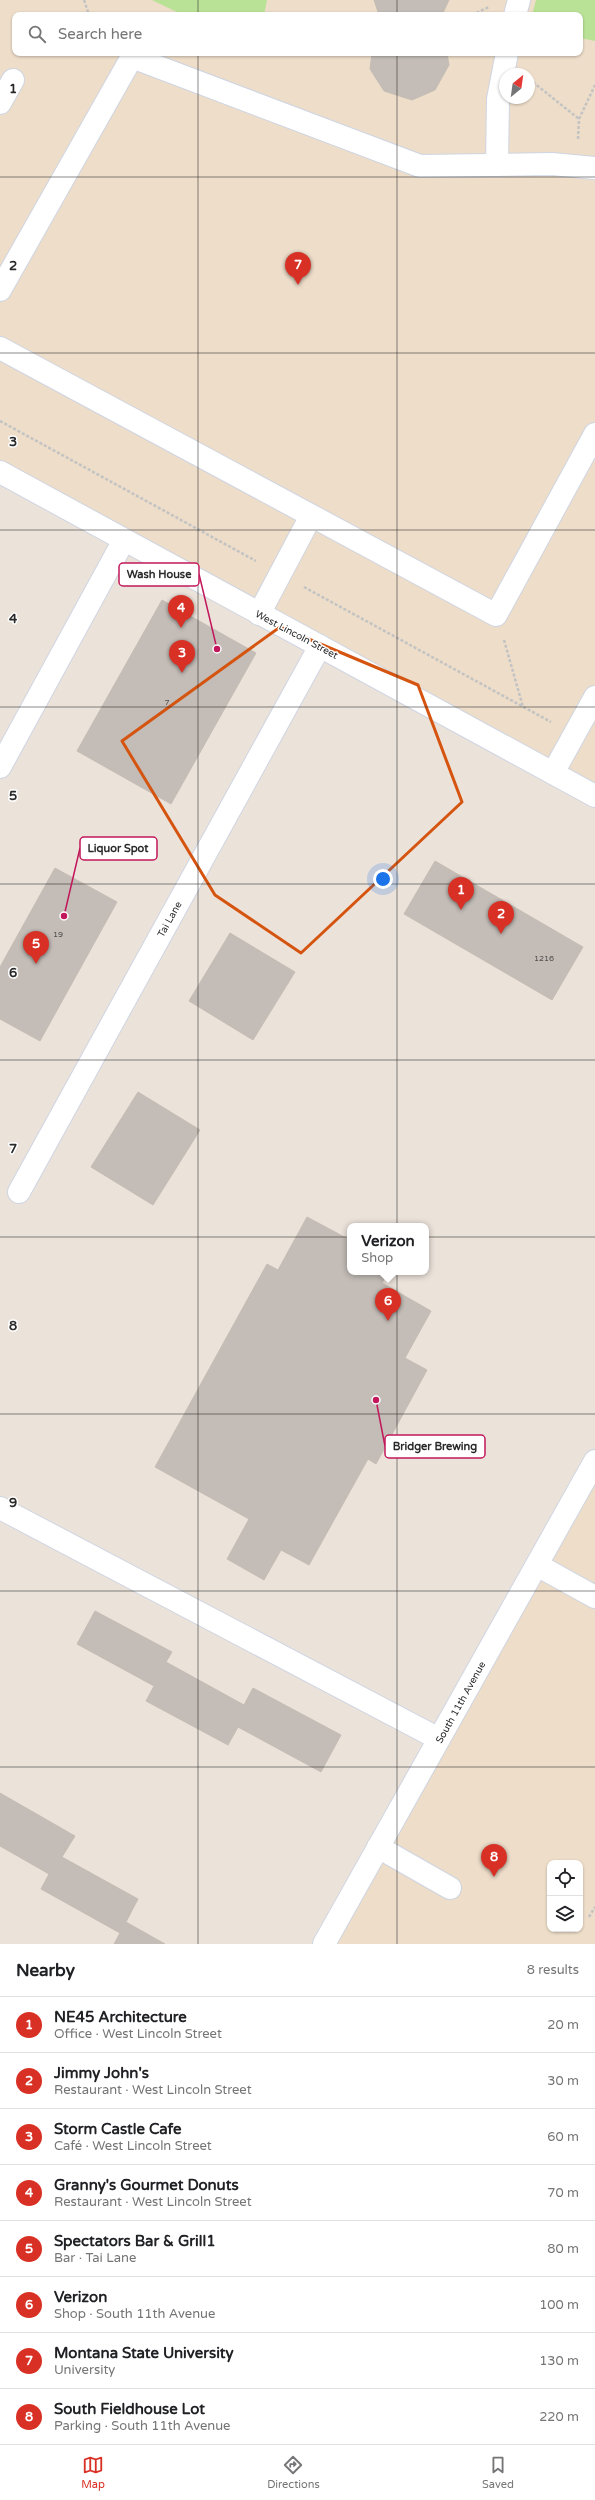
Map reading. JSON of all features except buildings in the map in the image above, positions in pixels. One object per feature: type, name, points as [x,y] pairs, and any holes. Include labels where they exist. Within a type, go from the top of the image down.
[{"type":"street","points":[[516,12],[519,0]]},
{"type":"street","points":[[497,165],[498,99],[506,56]]},
{"type":"street","points":[[0,290],[132,57],[420,166],[552,164],[586,167]]},
{"type":"street","points":[[0,103],[13,80]]},
{"type":"street","points":[[0,348],[496,615],[595,434]]},
{"type":"street","name":"West Lincoln Street","points":[[0,472],[595,796]]},
{"type":"street","points":[[259,614],[311,516]]},
{"type":"street","points":[[0,767],[124,540]]},
{"type":"street","name":"Tai Lane","points":[[19,1192],[320,646]]},
{"type":"street","points":[[553,773],[595,697]]},
{"type":"street","name":"South 11th Avenue","points":[[324,1944],[595,1461]]},
{"type":"street","points":[[0,1508],[439,1740]]},
{"type":"street","points":[[537,1565],[595,1597]]},
{"type":"street","points":[[378,1847],[450,1888]]},
{"type":"path","points":[[84,0],[88,12]]},
{"type":"path","points":[[535,84],[579,119]]},
{"type":"path","points":[[586,167],[579,119],[595,85]]},
{"type":"path","points":[[496,615],[524,707]]},
{"type":"path","points":[[590,1917],[595,1907]]},
{"type":"highlighted area","points":[[280,627],[418,685],[462,802],[301,953],[215,895],[122,741]]},
{"type":"shaded area","points":[[0,0],[595,0],[595,796],[0,472]]},
{"type":"shaded area","points":[[595,1467],[595,1944],[330,1944]]},
{"type":"green space","points":[[152,0],[267,0],[265,12],[177,12]]},
{"type":"green space","points":[[536,0],[595,0],[595,41],[583,39],[583,12],[533,12]]},
{"type":"place","name":"Montana State University","points":[[298,285]]},
{"type":"place","name":"Granny's Gourmet Donuts","points":[[181,628]]},
{"type":"place","name":"Wash House","points":[[217,649]]},
{"type":"place","name":"Storm Castle Cafe","points":[[182,673]]},
{"type":"place","name":"NE45 Architecture","points":[[461,910]]},
{"type":"place","name":"Liquor Spot","points":[[64,916]]},
{"type":"place","name":"Jimmy John's","points":[[501,934]]},
{"type":"place","name":"Spectators Bar & Grill1","points":[[36,964]]},
{"type":"place","name":"Verizon","points":[[388,1321]]},
{"type":"place","name":"Bridger Brewing","points":[[376,1400]]},
{"type":"place","name":"South Fieldhouse Lot","points":[[494,1877]]}]
